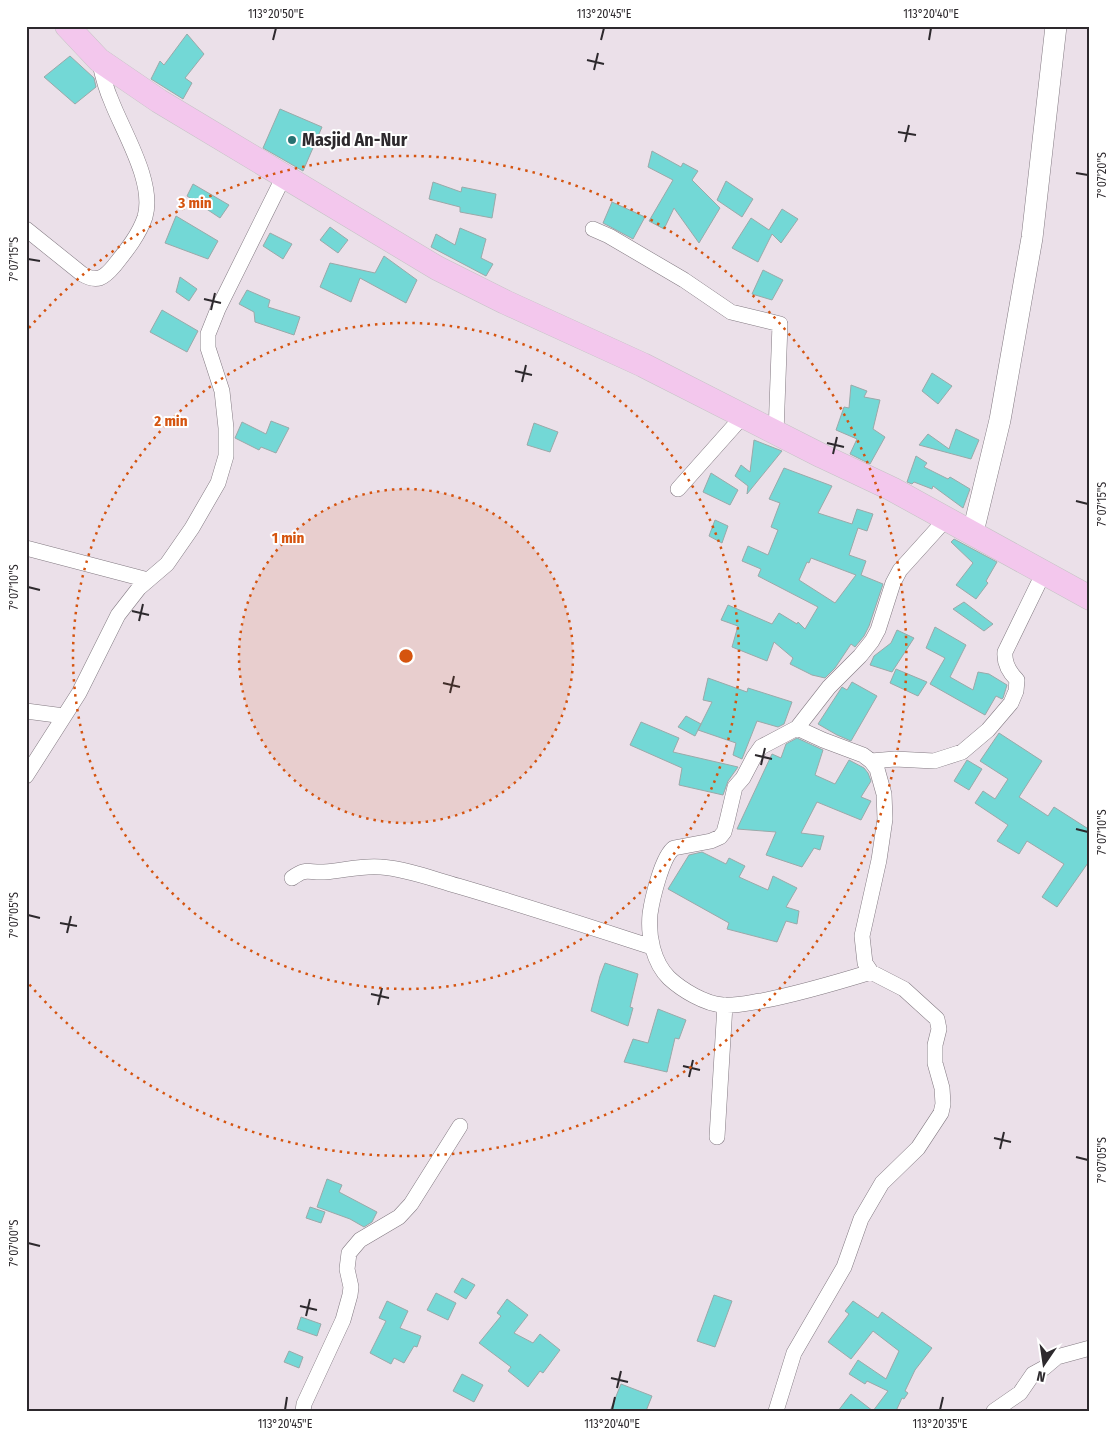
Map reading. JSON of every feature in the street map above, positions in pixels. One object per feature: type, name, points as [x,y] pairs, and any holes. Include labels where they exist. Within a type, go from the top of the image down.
[{"type":"main road","points":[[67,26],[99,60],[159,101],[459,279],[635,361],[776,433],[892,489],[1090,598]]},
{"type":"street","points":[[973,532],[1000,420],[1032,238],[1056,26]]},
{"type":"street","points":[[26,229],[82,274],[96,279],[103,277],[110,271],[142,225],[146,204],[142,176],[110,100],[99,60]]},
{"type":"street","points":[[26,776],[79,693],[118,615],[139,588],[167,564],[212,496],[222,470],[226,442],[225,406],[208,348],[208,334],[218,309],[284,176]]},
{"type":"street","points":[[593,229],[609,236],[684,280],[731,312],[780,324],[776,433]]},
{"type":"street","points":[[678,489],[743,416]]},
{"type":"street","points":[[871,972],[772,999],[736,1005],[713,1004],[676,984],[663,972],[652,947],[649,924],[652,899],[669,851],[674,848],[711,841],[720,837],[724,832],[735,787],[743,778],[761,747],[797,728],[829,687],[872,641],[893,583],[900,570],[946,518]]},
{"type":"street","points":[[26,548],[148,580]]},
{"type":"street","points":[[871,761],[895,759],[934,761],[947,758],[962,752],[996,722],[1011,704],[1016,691],[1017,680],[1012,676],[1004,660],[1005,652],[1044,572]]},
{"type":"street","points":[[26,711],[64,716]]},
{"type":"street","points":[[776,1411],[794,1353],[844,1267],[861,1219],[882,1183],[918,1148],[941,1113],[943,1104],[942,1088],[934,1063],[939,1030],[937,1019],[904,989],[871,972],[865,963],[862,936],[882,844],[885,806],[877,770],[871,761],[863,755],[797,728]]},
{"type":"street","points":[[292,878],[300,872],[309,870],[322,873],[368,866],[410,872],[510,901],[652,947]]},
{"type":"street","points":[[717,1137],[725,1005]]},
{"type":"street","points":[[304,1411],[304,1404],[343,1320],[351,1287],[347,1269],[349,1253],[360,1240],[399,1218],[411,1204],[460,1126]]},
{"type":"street","points":[[994,1411],[1020,1393],[1033,1374],[1057,1357],[1090,1348]]},
{"type":"building","points":[[187,34],[204,54],[185,78],[192,83],[183,99],[151,79],[160,61],[164,65]]},
{"type":"building","points":[[70,56],[94,78],[96,87],[75,104],[44,77]]},
{"type":"building","name":"Masjid An-Nur","points":[[280,109],[322,127],[303,171],[263,148]]},
{"type":"building","points":[[652,151],[681,167],[683,163],[698,171],[692,180],[720,208],[699,243],[674,208],[664,229],[649,221],[673,180],[648,167]]},
{"type":"building","points":[[726,181],[753,199],[742,217],[717,200]]},
{"type":"building","points":[[433,182],[461,192],[462,187],[496,194],[492,218],[460,212],[460,207],[429,199]]},
{"type":"building","points":[[193,184],[229,205],[220,218],[187,196]]},
{"type":"building","points":[[612,202],[645,217],[633,239],[603,223]]},
{"type":"building","points":[[782,209],[798,219],[781,243],[772,234],[758,262],[732,248],[751,218],[769,230]]},
{"type":"building","points":[[176,216],[218,241],[208,259],[165,243]]},
{"type":"building","points":[[330,227],[348,240],[338,253],[320,240]]},
{"type":"building","points":[[460,228],[486,239],[481,258],[493,264],[486,276],[431,247],[436,234],[455,245]]},
{"type":"building","points":[[270,233],[292,244],[283,259],[263,246]]},
{"type":"building","points":[[384,256],[417,280],[406,303],[360,278],[351,302],[320,287],[330,263],[375,273]]},
{"type":"building","points":[[763,270],[783,280],[772,300],[752,294]]},
{"type":"building","points":[[180,277],[197,289],[189,301],[176,292]]},
{"type":"building","points":[[247,290],[270,300],[268,307],[300,317],[294,335],[255,322],[254,312],[239,304]]},
{"type":"building","points":[[162,310],[198,331],[187,352],[150,332]]},
{"type":"building","points":[[932,373],[952,386],[938,404],[922,391]]},
{"type":"building","points":[[851,385],[867,391],[864,397],[880,400],[873,429],[885,437],[870,464],[850,454],[857,439],[836,430],[844,407],[849,408]]},
{"type":"building","points":[[271,421],[289,428],[276,453],[261,447],[259,450],[235,438],[242,422],[266,434]]},
{"type":"building","points":[[534,423],[558,432],[550,452],[527,445]]},
{"type":"building","points":[[956,429],[979,440],[971,459],[919,445],[928,434],[949,449]]},
{"type":"building","points":[[754,440],[782,451],[747,494],[748,486],[735,476],[741,465],[750,472]]},
{"type":"building","points":[[916,456],[927,463],[924,467],[948,479],[950,477],[970,489],[963,508],[933,486],[932,489],[914,482],[912,484],[907,482]]},
{"type":"building","points":[[784,468],[832,486],[818,513],[852,524],[857,509],[873,514],[867,531],[858,528],[849,555],[866,561],[861,575],[883,584],[864,636],[855,647],[851,644],[835,668],[825,678],[812,675],[790,664],[793,658],[774,642],[767,661],[732,647],[738,626],[721,620],[728,605],[772,624],[779,613],[797,624],[798,622],[805,629],[818,607],[758,576],[761,569],[742,561],[748,546],[768,555],[778,530],[771,527],[780,503],[769,499]],"holes":[[[811,558],[856,575],[835,603],[799,580],[807,562],[809,563]]]},
{"type":"building","points":[[711,473],[738,490],[730,505],[703,492]]},
{"type":"building","points":[[715,520],[728,526],[722,543],[709,536]]},
{"type":"building","points":[[954,539],[997,562],[986,581],[988,583],[976,599],[956,585],[973,563],[951,542]]},
{"type":"building","points":[[964,602],[993,624],[984,631],[953,609]]},
{"type":"building","points":[[935,627],[966,645],[950,677],[973,690],[978,672],[989,674],[1007,685],[1003,698],[996,696],[985,715],[930,684],[945,658],[926,648]]},
{"type":"building","points":[[897,630],[914,638],[892,672],[870,665],[874,656],[891,643]]},
{"type":"building","points":[[896,669],[927,682],[918,696],[890,683]]},
{"type":"building","points":[[708,678],[747,692],[748,688],[792,702],[784,724],[778,727],[757,721],[742,759],[733,755],[736,743],[698,730],[712,702],[703,700]]},
{"type":"building","points":[[852,682],[877,696],[851,741],[818,724],[842,687],[847,690]]},
{"type":"building","points":[[686,716],[701,724],[695,736],[678,727]]},
{"type":"building","points":[[641,722],[679,738],[673,752],[738,767],[728,781],[723,795],[679,785],[682,768],[630,745]]},
{"type":"building","points":[[999,733],[1042,761],[1019,797],[1048,816],[1054,807],[1090,830],[1090,860],[1057,907],[1042,897],[1064,864],[1027,841],[1019,854],[997,841],[1008,825],[975,803],[983,791],[995,799],[1008,779],[980,761]]},
{"type":"building","points":[[797,738],[823,750],[815,775],[835,784],[849,760],[864,768],[871,781],[861,797],[871,801],[861,820],[817,802],[801,833],[824,836],[820,850],[814,848],[802,867],[766,855],[776,832],[737,829],[772,754],[781,758],[786,744]]},
{"type":"building","points":[[967,760],[982,769],[969,790],[954,781]]},
{"type":"building","points":[[702,852],[726,864],[729,858],[745,866],[739,877],[768,890],[773,876],[797,888],[786,907],[799,911],[797,924],[786,921],[777,942],[727,929],[729,923],[668,889],[689,855]]},
{"type":"building","points":[[605,963],[638,974],[630,1007],[633,1008],[628,1026],[591,1011]]},
{"type":"building","points":[[658,1009],[686,1020],[679,1039],[675,1038],[667,1072],[624,1062],[633,1039],[648,1043]]},
{"type":"building","points":[[327,1179],[342,1185],[339,1192],[377,1212],[372,1222],[364,1227],[350,1219],[317,1207]]},
{"type":"building","points":[[310,1207],[325,1212],[321,1223],[306,1218]]},
{"type":"building","points":[[462,1278],[475,1285],[466,1299],[454,1292]]},
{"type":"building","points":[[436,1293],[456,1303],[448,1320],[427,1310]]},
{"type":"building","points":[[714,1295],[732,1301],[715,1347],[697,1341]]},
{"type":"building","points":[[507,1299],[528,1315],[514,1333],[533,1343],[540,1334],[560,1350],[543,1373],[540,1371],[528,1387],[508,1371],[511,1367],[479,1343],[501,1316],[497,1313]]},
{"type":"building","points":[[387,1301],[408,1311],[400,1328],[421,1336],[417,1347],[414,1346],[404,1363],[394,1358],[391,1364],[370,1353],[386,1321],[379,1318]]},
{"type":"building","points":[[853,1301],[878,1318],[882,1312],[932,1348],[915,1370],[905,1391],[908,1393],[904,1399],[902,1398],[896,1411],[873,1411],[888,1391],[867,1381],[865,1384],[849,1374],[858,1360],[886,1379],[899,1351],[873,1331],[851,1359],[828,1342],[849,1314],[845,1311]]},
{"type":"building","points":[[301,1317],[321,1324],[317,1336],[297,1329]]},
{"type":"building","points":[[289,1351],[303,1357],[299,1368],[284,1362]]},
{"type":"building","points":[[462,1374],[483,1385],[474,1402],[453,1391]]},
{"type":"building","points":[[621,1384],[652,1396],[646,1411],[610,1411]]},
{"type":"building","points":[[851,1394],[873,1411],[838,1411]]},
{"type":"place","name":"Masjid An-Nur","points":[[292,140]]}]
